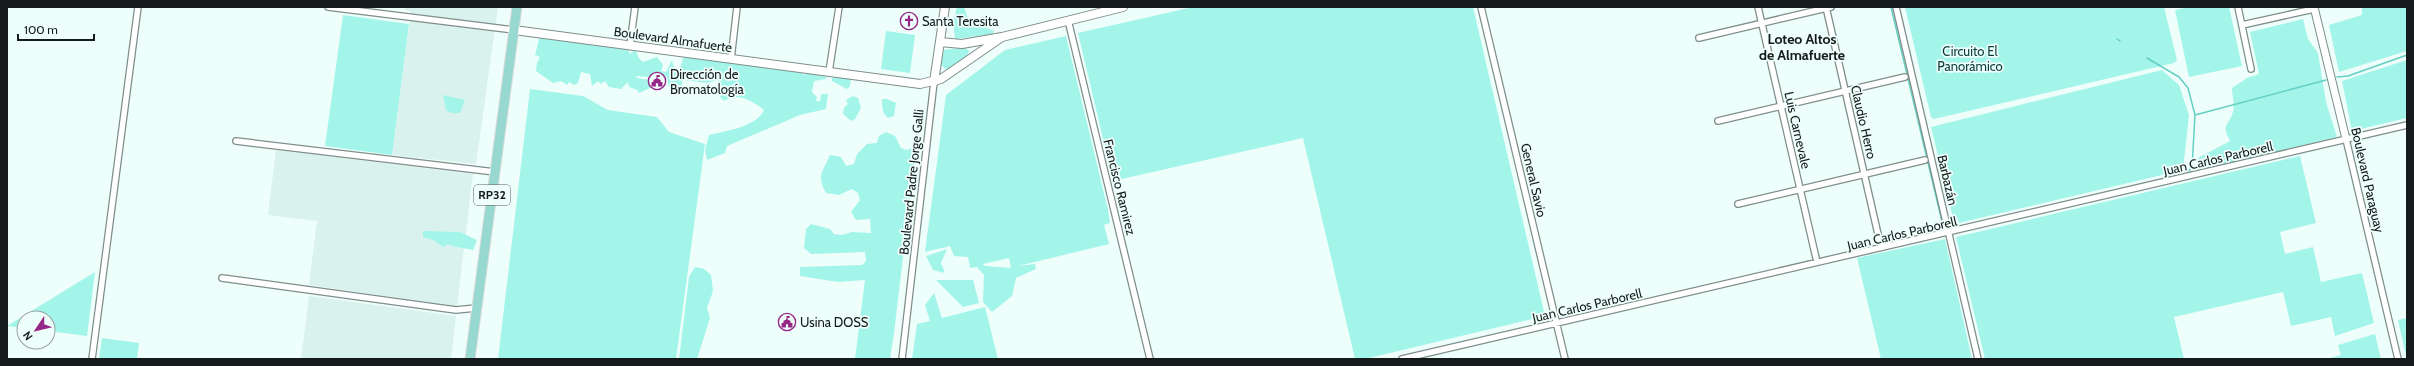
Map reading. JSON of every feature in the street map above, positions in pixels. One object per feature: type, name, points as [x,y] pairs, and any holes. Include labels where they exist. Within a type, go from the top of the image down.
[{"type":"main road","name":"RP32","points":[[470,359],[517,7]]},
{"type":"main road","name":"Boulevard Padre Jorge Galli","points":[[934,82],[945,7]]},
{"type":"main road","name":"Boulevard Almafuerte","points":[[940,42],[962,44],[1002,37],[1123,7]]},
{"type":"main road","name":"Boulevard Almafuerte","points":[[514,30],[920,84],[934,82],[946,77],[1002,37]]},
{"type":"street","points":[[92,359],[138,7]]},
{"type":"street","name":"Boulevard Almafuerte","points":[[328,7],[514,30]]},
{"type":"street","points":[[630,45],[636,7]]},
{"type":"street","points":[[731,59],[737,7]]},
{"type":"street","points":[[830,72],[839,7]]},
{"type":"street","name":"General Savio","points":[[1481,7],[1565,359]]},
{"type":"street","name":"Luis Carnevale","points":[[1758,7],[1816,258]]},
{"type":"street","points":[[1698,38],[1828,7]]},
{"type":"street","name":"Claudio Herro","points":[[1828,7],[1880,243]]},
{"type":"street","name":"Barbazán","points":[[1896,7],[1978,359]]},
{"type":"street","points":[[2238,7],[2251,69]]},
{"type":"street","points":[[2242,25],[2314,8]]},
{"type":"street","name":"Boulevard Paraguay","points":[[2314,8],[2398,359]]},
{"type":"street","name":"Francisco Ramirez","points":[[1068,20],[1150,359]]},
{"type":"street","points":[[1718,121],[1905,77]]},
{"type":"street","name":"Boulevard Padre Jorge Galli","points":[[902,359],[934,82]]},
{"type":"street","name":"Juan Carlos Parborell","points":[[1402,359],[1949,233],[2407,125]]},
{"type":"street","points":[[236,141],[495,172]]},
{"type":"street","points":[[1738,204],[1925,160]]},
{"type":"street","points":[[222,278],[456,310],[476,308]]},
{"type":"shaded area","points":[[405,7],[498,7],[476,164],[392,155],[411,11],[405,10]]},
{"type":"shaded area","points":[[276,150],[473,174],[457,306],[309,285],[317,221],[268,215]]},
{"type":"shaded area","points":[[309,296],[456,316],[451,359],[301,359]]},
{"type":"green space","points":[[957,7],[964,7],[969,21],[994,31],[993,34],[955,39],[953,23]]},
{"type":"green space","points":[[1193,7],[1473,7],[1545,316],[1365,359],[1355,359],[1303,138],[1113,181],[1078,33]]},
{"type":"green space","name":"Circuito El Panorámico","points":[[1905,7],[2164,7],[2177,60],[2174,63],[1934,119],[1931,117]]},
{"type":"green space","points":[[2190,7],[2229,7],[2242,66],[2189,77],[2175,10]]},
{"type":"green space","points":[[2362,7],[2407,7],[2407,51],[2339,72],[2329,25],[2362,15]]},
{"type":"green space","points":[[343,15],[409,24],[392,155],[325,146]]},
{"type":"green space","points":[[2303,19],[2308,39],[2318,53],[2326,102],[2337,137],[2203,169],[2200,168],[2198,158],[2230,141],[2227,135],[2226,126],[2234,109],[2232,88],[2247,78],[2259,74],[2250,32]]},
{"type":"green space","points":[[886,31],[915,35],[910,73],[881,69]]},
{"type":"green space","points":[[540,36],[627,48],[630,54],[636,49],[638,57],[643,62],[657,57],[663,65],[661,71],[666,72],[672,60],[675,72],[679,72],[684,55],[730,62],[733,64],[801,71],[804,75],[810,72],[826,73],[826,79],[814,81],[812,92],[817,97],[816,101],[820,101],[821,94],[828,94],[826,109],[800,115],[727,146],[725,153],[707,160],[705,150],[709,135],[732,130],[755,121],[764,110],[745,99],[734,97],[724,101],[718,95],[718,80],[707,83],[683,80],[681,87],[673,90],[669,88],[667,77],[653,74],[647,77],[636,76],[637,78],[651,80],[652,87],[639,93],[637,90],[629,87],[628,82],[621,89],[609,87],[605,81],[601,84],[598,81],[592,86],[590,74],[581,72],[578,83],[574,85],[569,82],[567,85],[561,81],[553,83],[536,71],[537,63],[540,57],[535,55]]},
{"type":"green space","points":[[1066,36],[1108,210],[1110,223],[1104,225],[1109,244],[1018,266],[1035,264],[1036,269],[1016,278],[1012,296],[992,312],[983,302],[984,275],[977,267],[970,268],[968,257],[954,256],[950,246],[925,252],[946,95],[1005,50]],"holes":[[[1009,258],[1011,268],[985,266],[983,264]]]},
{"type":"green space","points":[[964,47],[969,51],[966,57],[960,62],[947,70],[941,65],[944,50]]},
{"type":"green space","points":[[2407,60],[2407,118],[2352,131],[2342,81]]},
{"type":"green space","points":[[2162,70],[2179,85],[2189,115],[2183,170],[1959,223],[1957,217],[1953,218],[1931,127]]},
{"type":"green space","points":[[837,75],[851,79],[850,86],[847,89],[832,81],[832,78]]},
{"type":"green space","points":[[530,89],[583,96],[608,110],[657,117],[669,132],[705,144],[676,359],[498,359]]},
{"type":"green space","points":[[443,95],[465,100],[460,113],[451,113],[446,110]]},
{"type":"green space","points":[[853,96],[858,98],[861,108],[855,119],[851,121],[843,114],[844,108],[848,104],[846,100]]},
{"type":"green space","points":[[882,99],[887,99],[896,103],[894,116],[888,118],[883,112]]},
{"type":"green space","points":[[886,132],[895,136],[901,148],[907,150],[912,148],[915,156],[894,333],[890,359],[855,359],[865,280],[838,282],[800,276],[800,267],[862,265],[866,261],[865,252],[811,254],[804,248],[806,229],[811,224],[830,229],[834,234],[842,235],[852,232],[871,233],[870,219],[856,220],[851,212],[860,200],[858,193],[852,189],[839,195],[826,193],[821,182],[821,178],[830,155],[841,157],[846,166],[854,164],[857,154],[867,144],[877,143],[879,136]]},
{"type":"green space","points":[[2300,156],[2316,223],[2280,232],[2285,254],[2313,247],[2321,282],[2362,273],[2374,323],[2335,336],[2331,317],[2291,326],[2283,292],[2174,317],[2184,359],[1985,359],[1956,237]]},
{"type":"green space","points":[[423,231],[460,232],[477,240],[473,250],[448,244],[443,247],[433,240],[423,237]]},
{"type":"green space","points":[[1945,239],[1972,359],[1881,359],[1857,258]]},
{"type":"green space","points":[[947,249],[941,263],[945,273],[933,270],[926,256]]},
{"type":"green space","points":[[695,267],[704,269],[711,275],[713,291],[707,308],[710,318],[697,359],[679,359],[689,277]]},
{"type":"green space","points":[[95,272],[87,336],[56,332],[56,310],[33,310]]},
{"type":"green space","points":[[936,280],[973,280],[979,303],[963,307]]},
{"type":"green space","points":[[934,293],[942,318],[985,307],[998,359],[912,359],[917,324],[930,321],[925,305]]},
{"type":"green space","points":[[2407,318],[2407,356],[2406,356],[2398,320]]},
{"type":"green space","points":[[16,320],[16,327],[7,326]]},
{"type":"green space","points":[[2375,334],[2381,359],[2327,359],[2341,355],[2338,345]]},
{"type":"green space","points":[[102,338],[139,343],[137,359],[99,359]]},
{"type":"waterway","points":[[1891,7],[1944,230]]},
{"type":"waterway","points":[[2337,77],[2348,76],[2407,55]]},
{"type":"waterway","points":[[2147,58],[2179,77],[2188,88],[2195,115],[2326,80]]},
{"type":"waterway","points":[[2182,175],[2187,173],[2192,167],[2195,115]]},
{"type":"place","name":"Santa Teresita","points":[[909,21]]},
{"type":"place","name":"Dirección de Bromatología","points":[[657,81]]},
{"type":"place","name":"Usina DOSS","points":[[787,322]]},
{"type":"district","name":"Loteo Altos de Almafuerte","points":[[1802,48]]}]
